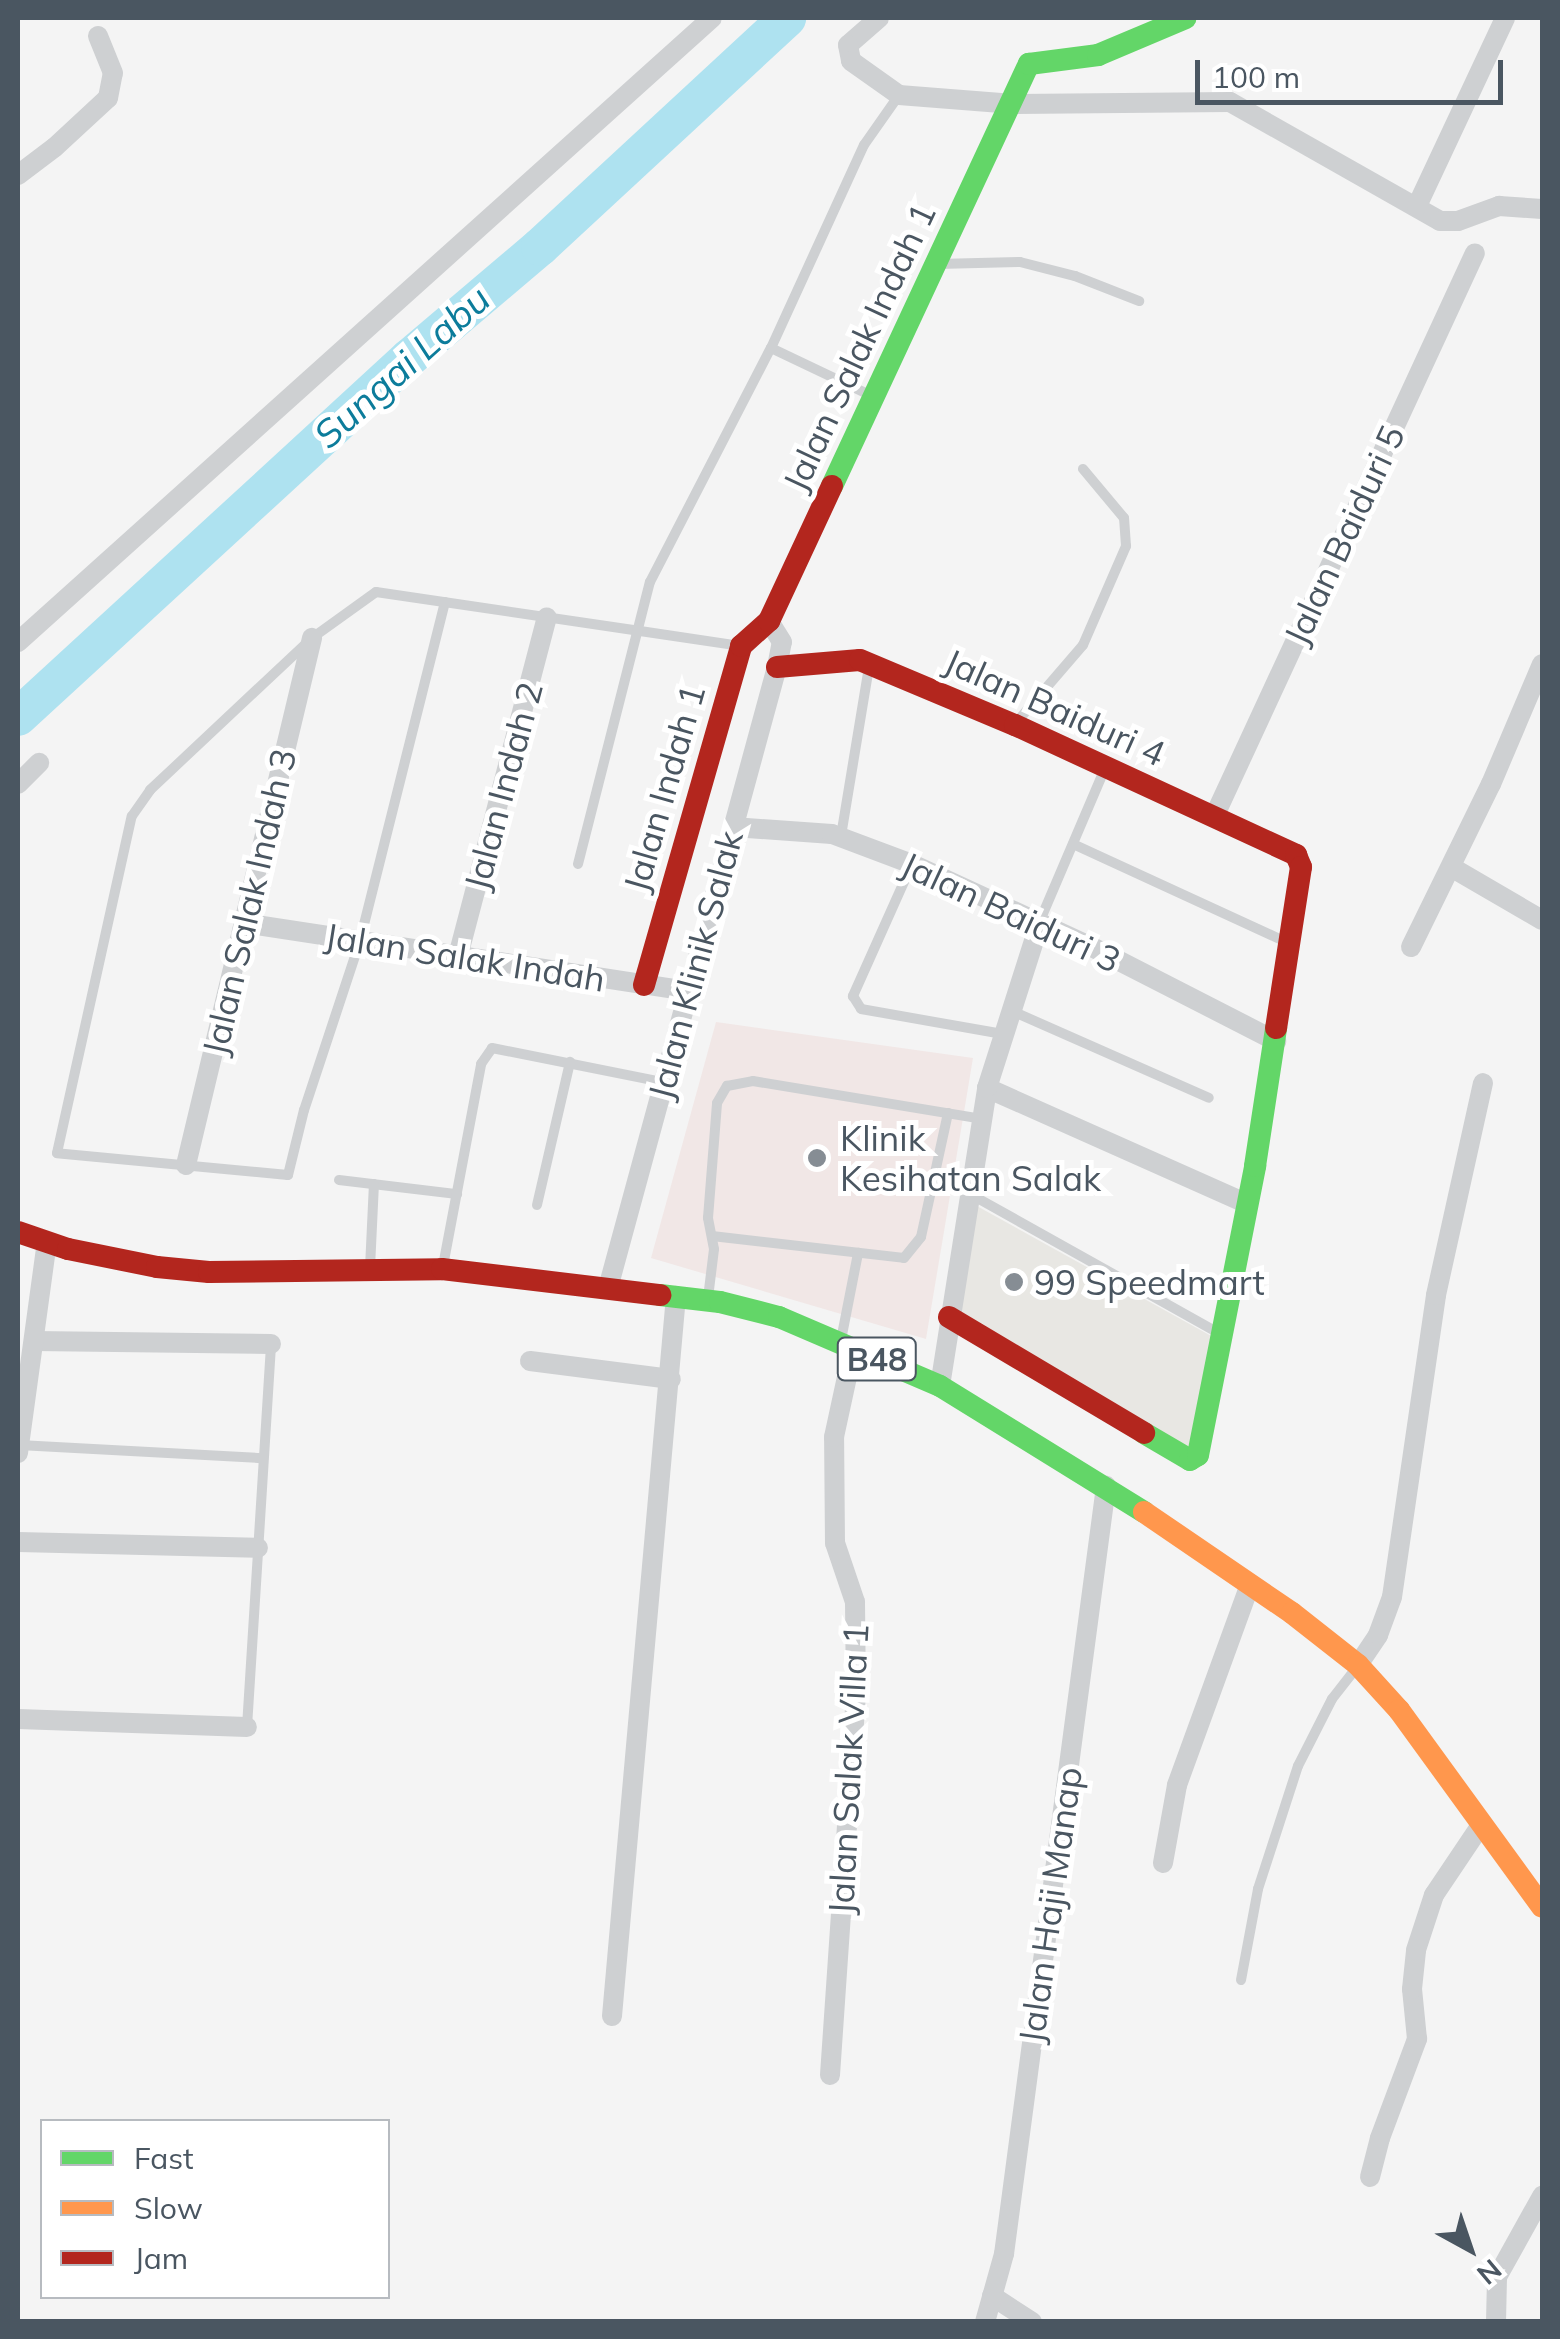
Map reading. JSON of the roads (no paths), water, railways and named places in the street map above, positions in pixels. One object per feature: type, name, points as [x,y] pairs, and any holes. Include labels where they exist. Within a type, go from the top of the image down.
[{"type":"street","points":[[18,642],[712,18]]},
{"type":"street","points":[[879,18],[848,45],[852,61],[898,95],[1014,104],[1230,102],[1440,221],[1458,221],[1499,206],[1542,210]]},
{"type":"street","name":"Jalan Salak Indah 1","points":[[769,622],[1014,104],[1029,64],[1098,56],[1186,18]]},
{"type":"street","points":[[1417,206],[1504,18]]},
{"type":"street","points":[[18,175],[56,147],[108,98],[114,73],[98,36]]},
{"type":"street","name":"Jalan Baiduri 5","points":[[1214,817],[1474,253]]},
{"type":"street","name":"Jalan Indah 2","points":[[458,956],[547,617]]},
{"type":"street","points":[[741,646],[769,622]]},
{"type":"street","name":"Jalan Klinik Salak","points":[[608,1288],[777,667],[782,642],[769,622]]},
{"type":"street","name":"Jalan Salak Indah 3","points":[[186,1165],[312,638]]},
{"type":"street","name":"Jalan Indah 1","points":[[644,984],[741,646]]},
{"type":"street","name":"Jalan Baiduri 4","points":[[777,667],[860,660],[1015,725],[1296,855],[1301,866],[1290,944]]},
{"type":"street","points":[[1411,947],[1542,664]]},
{"type":"street","points":[[18,784],[39,763]]},
{"type":"street","name":"Jalan Baiduri 3","points":[[733,827],[841,837],[912,864],[1092,947],[1276,1041]]},
{"type":"street","points":[[1451,867],[1542,920]]},
{"type":"street","name":"Jalan Salak Indah","points":[[244,923],[686,991]]},
{"type":"street","points":[[940,1386],[987,1088],[1038,925]]},
{"type":"street","points":[[950,1317],[1190,1460],[1198,1455],[1248,1204],[1290,944]]},
{"type":"street","points":[[1358,1666],[1378,1635],[1392,1597],[1436,1295],[1482,1083]]},
{"type":"street","points":[[987,1088],[1248,1204]]},
{"type":"street","name":"B48","points":[[18,1232],[157,1267],[209,1272],[442,1269],[707,1300],[779,1317],[940,1386],[1106,1486],[1250,1584],[1358,1666],[1399,1710],[1542,1907]]},
{"type":"street","points":[[18,1453],[47,1242]]},
{"type":"street","points":[[612,2016],[676,1296]]},
{"type":"street","points":[[34,1340],[270,1344]]},
{"type":"street","name":"Jalan Salak Villa 1","points":[[830,2074],[856,1698],[855,1602],[835,1542],[834,1437],[847,1346]]},
{"type":"street","points":[[530,1361],[671,1379]]},
{"type":"street","name":"Jalan Haji Manap","points":[[985,2322],[1004,2254],[1106,1486]]},
{"type":"street","points":[[18,1542],[258,1548]]},
{"type":"street","points":[[1163,1864],[1177,1785],[1250,1584]]},
{"type":"street","points":[[18,1719],[248,1726]]},
{"type":"street","points":[[1370,2177],[1380,2138],[1417,2039],[1412,1989],[1416,1950],[1434,1895],[1481,1824]]},
{"type":"street","points":[[1496,2322],[1497,2277],[1542,2196]]},
{"type":"street","points":[[992,2296],[1032,2322]]},
{"type":"lane","points":[[578,864],[650,582],[771,348],[864,145],[879,117],[898,95]]},
{"type":"lane","points":[[936,264],[1020,262],[1074,276],[1140,301]]},
{"type":"lane","points":[[771,348],[874,398]]},
{"type":"lane","points":[[1015,725],[1083,646],[1126,546],[1124,518],[1083,468]]},
{"type":"lane","points":[[446,602],[360,941],[304,1110],[288,1175],[58,1153],[132,816],[150,790],[312,638],[376,592],[446,602],[741,646]]},
{"type":"lane","points":[[841,837],[870,664]]},
{"type":"lane","points":[[1038,925],[1106,768]]},
{"type":"lane","points":[[1073,844],[1290,944]]},
{"type":"lane","points":[[912,864],[853,996],[861,1009],[1004,1034]]},
{"type":"lane","points":[[1012,1011],[1209,1098]]},
{"type":"lane","points":[[442,1269],[481,1064],[492,1048],[662,1082]]},
{"type":"lane","points":[[537,1205],[570,1062]]},
{"type":"lane","points":[[707,1300],[712,1236],[708,1218],[717,1104],[727,1086],[752,1082],[982,1118]]},
{"type":"lane","points":[[712,1236],[904,1258],[922,1236],[948,1113]]},
{"type":"lane","points":[[339,1180],[457,1194]]},
{"type":"lane","points":[[370,1268],[374,1184]]},
{"type":"lane","points":[[970,1194],[1222,1335]]},
{"type":"lane","points":[[847,1346],[858,1253]]},
{"type":"lane","points":[[248,1726],[270,1344]]},
{"type":"lane","points":[[19,1445],[262,1458]]},
{"type":"lane","points":[[1241,1980],[1258,1889],[1298,1766],[1332,1699],[1358,1666]]},
{"type":"waterway","name":"Sungai Labu","points":[[18,717],[409,358],[540,247],[787,18]]},
{"type":"place","name":"Klinik Kesihatan Salak","points":[[817,1158]]},
{"type":"place","name":"99 Speedmart","points":[[1014,1282]]}]
